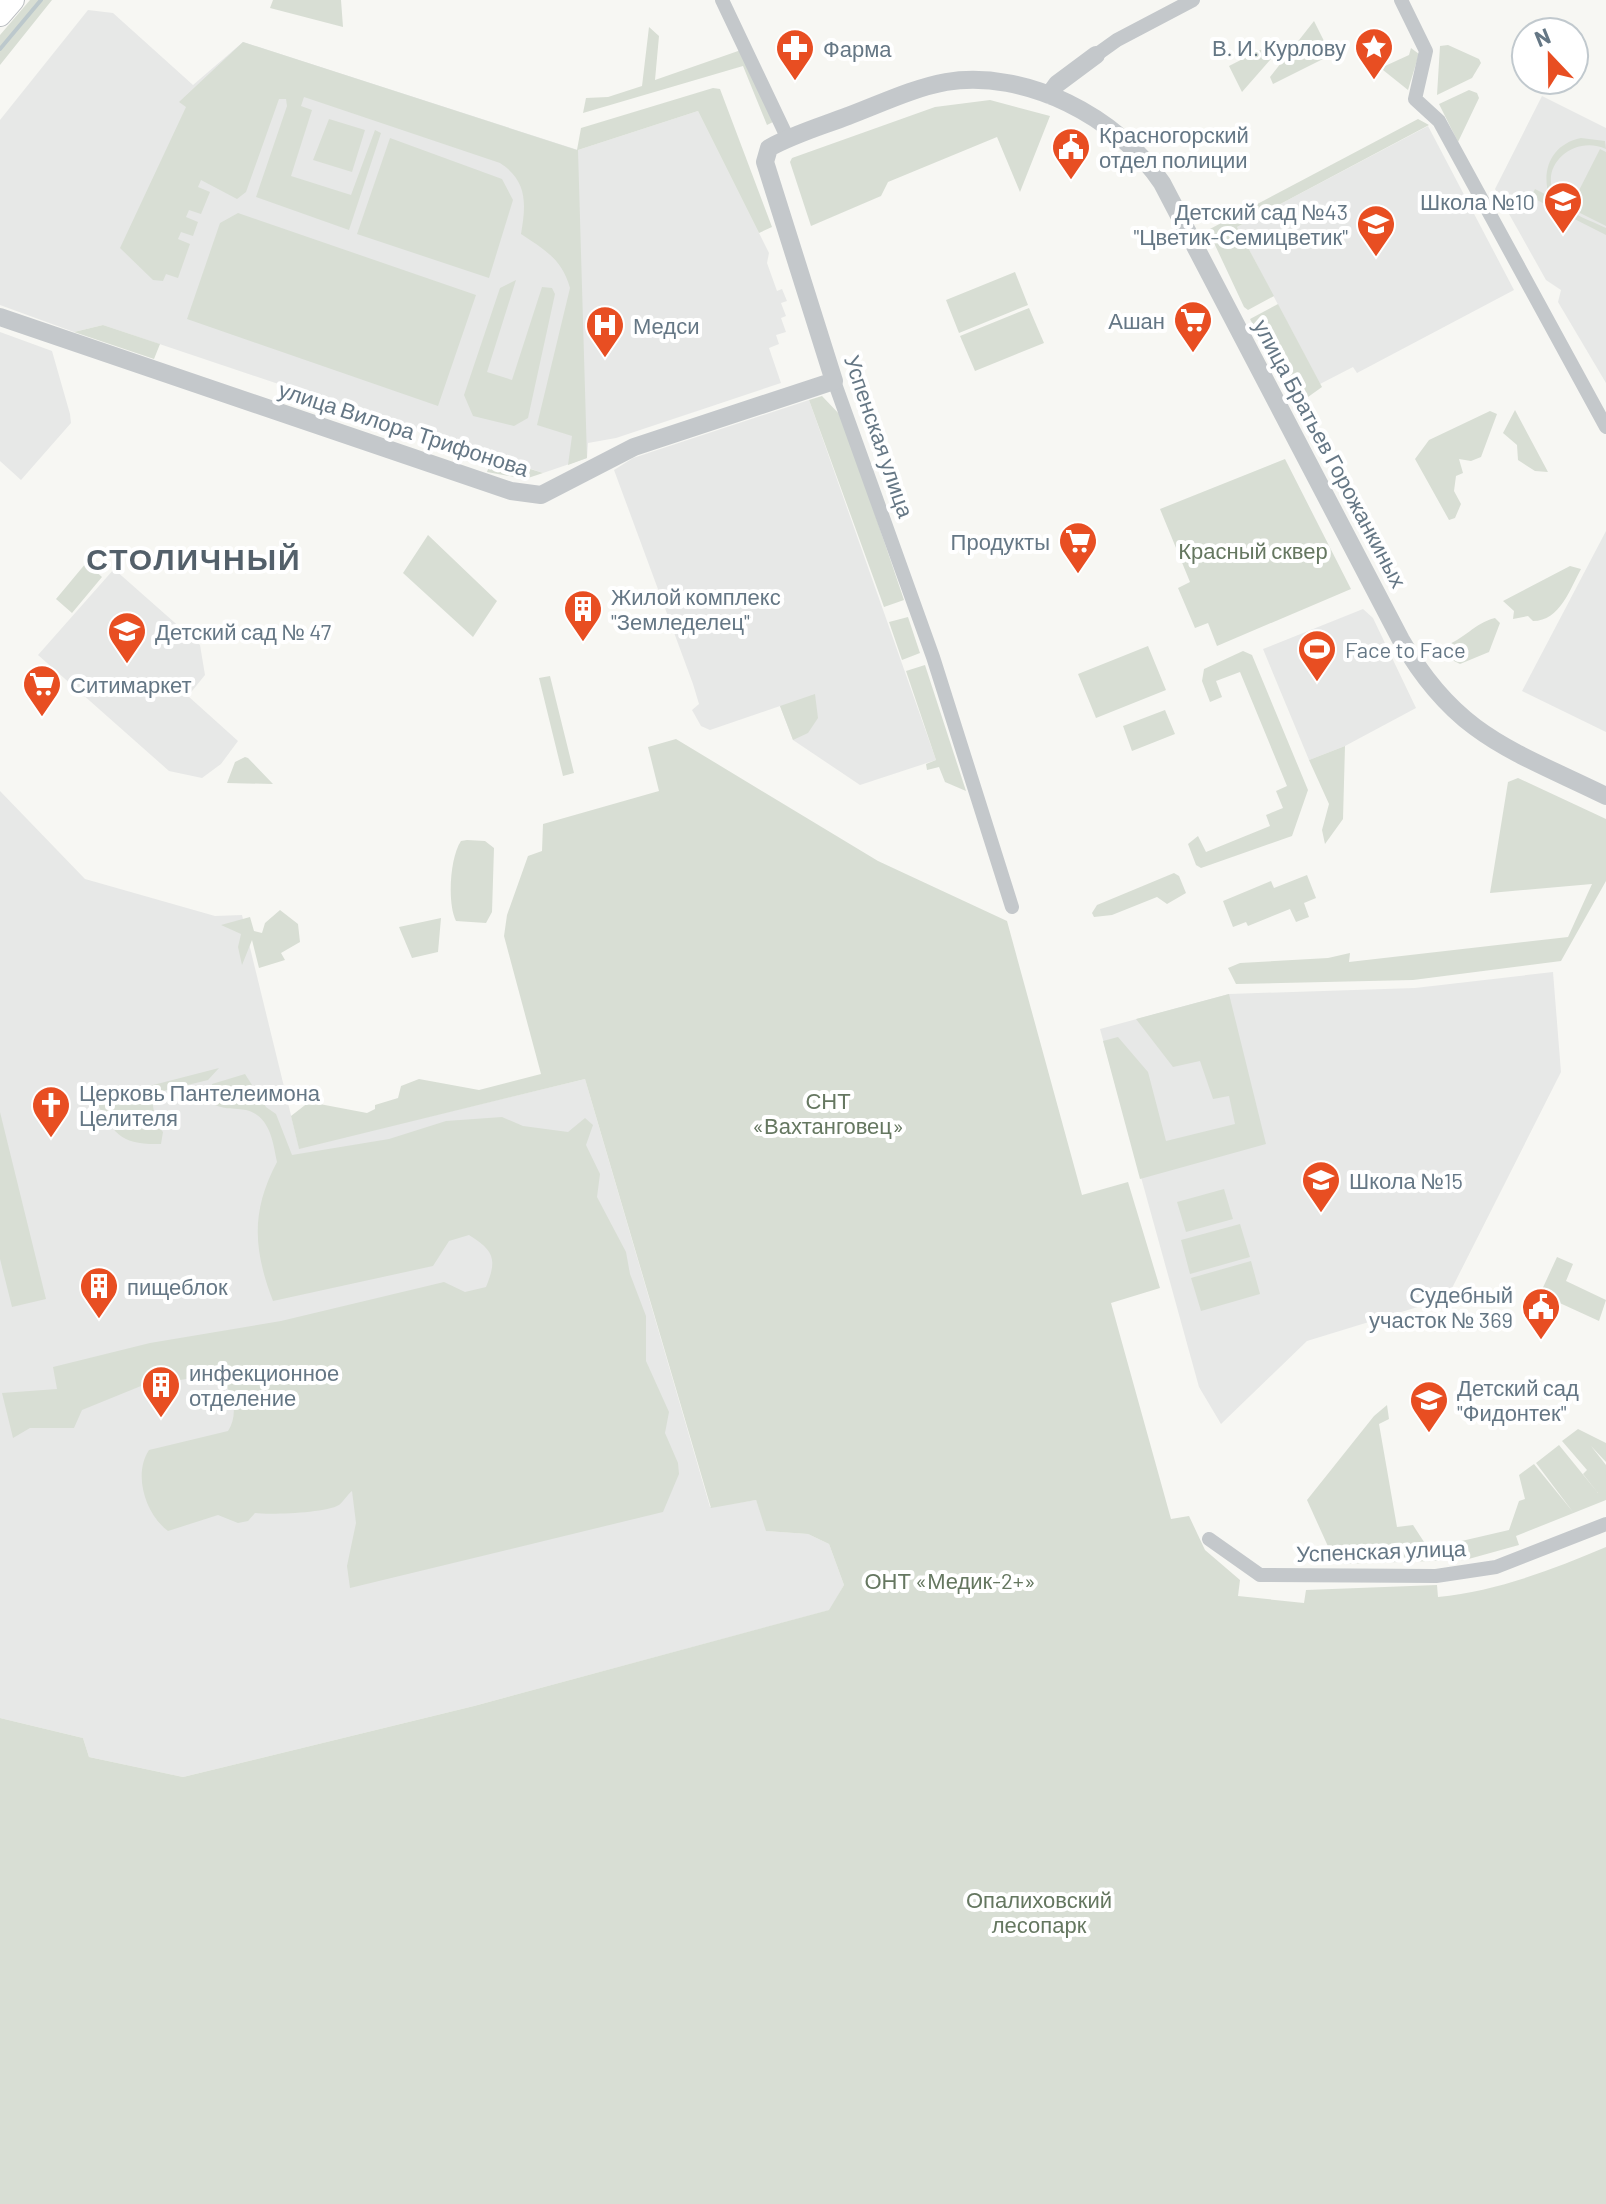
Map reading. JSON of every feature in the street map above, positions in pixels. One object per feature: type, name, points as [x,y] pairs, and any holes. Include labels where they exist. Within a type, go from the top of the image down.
[{"type":"main road","points":[[0,15],[13,0]]},
{"type":"street","points":[[722,0],[788,139]]},
{"type":"street","points":[[1049,95],[1057,84],[1096,55],[1193,0]]},
{"type":"street","points":[[1401,0],[1426,51],[1415,99],[1439,121],[1606,427]]},
{"type":"street","name":"улица Братьев Горожанкиных","points":[[788,139],[948,82],[990,82],[1049,95],[1102,125],[1157,175],[1401,640],[1430,686],[1444,703],[1482,734],[1606,796]]},
{"type":"street","name":"Успенская улица","points":[[788,139],[769,148],[765,162],[834,381],[933,657],[1012,907]]},
{"type":"street","name":"улица Вилора Трифонова","points":[[0,317],[528,495],[552,490],[634,447],[834,381]]},
{"type":"street","name":"Успенская улица","points":[[1209,1539],[1260,1575],[1436,1576],[1496,1567],[1606,1524]]},
{"type":"shaded area","points":[[88,10],[113,13],[193,85],[243,42],[578,150],[698,111],[769,253],[767,263],[777,291],[782,289],[787,301],[781,303],[786,316],[781,318],[786,332],[776,335],[779,344],[769,348],[781,383],[616,438],[588,443],[587,458],[543,473],[103,325],[74,332],[0,305],[0,120]]},
{"type":"shaded area","name":"Школа №10","points":[[1542,96],[1606,128],[1606,383],[1558,302],[1561,290],[1546,280],[1495,189]]},
{"type":"shaded area","name":"Детский сад №43 \"Цветик-Семицветик\"","points":[[1428,126],[1514,290],[1357,373],[1353,367],[1320,384],[1237,227]]},
{"type":"shaded area","points":[[0,332],[52,351],[70,414],[71,423],[21,480],[0,461]]},
{"type":"shaded area","points":[[809,400],[936,760],[860,785],[793,740],[780,706],[710,730],[701,726],[692,710],[699,704],[693,684],[614,470],[633,458]]},
{"type":"shaded area","points":[[1606,531],[1606,732],[1522,691]]},
{"type":"shaded area","name":"Детский сад № 47","points":[[114,569],[200,645],[205,675],[188,696],[238,741],[221,764],[202,778],[169,771],[38,655]]},
{"type":"shaded area","points":[[1363,609],[1373,618],[1416,708],[1345,746],[1309,760],[1263,649]]},
{"type":"shaded area","points":[[0,791],[85,879],[215,916],[242,915],[299,1148],[585,1079],[710,1507],[756,1500],[767,1531],[808,1534],[829,1544],[844,1585],[830,1610],[474,1706],[183,1777],[89,1757],[83,1738],[0,1718]]},
{"type":"shaded area","name":"Школа №15","points":[[1553,972],[1561,1072],[1447,1298],[1307,1341],[1221,1424],[1199,1387],[1100,1029],[1229,994],[1415,988]]},
{"type":"green space","points":[[30,0],[52,0],[0,65],[0,35]]},
{"type":"green space","points":[[273,0],[341,0],[343,27],[270,8]]},
{"type":"green space","points":[[1314,21],[1331,55],[1273,84],[1270,77]]},
{"type":"green space","points":[[649,27],[659,36],[655,80],[741,50],[775,121],[767,125],[743,66],[583,113],[586,98],[608,97],[642,86]]},
{"type":"green space","points":[[243,42],[577,150],[581,128],[713,88],[720,89],[772,227],[759,233],[698,111],[578,150],[587,458],[568,465],[572,436],[537,425],[570,288],[557,262],[521,234],[523,194],[516,178],[500,163],[304,97],[301,106],[312,110],[291,176],[351,195],[375,130],[381,133],[349,230],[256,197],[287,106],[286,99],[279,99],[246,192],[237,199],[201,180],[198,187],[210,192],[201,214],[189,210],[186,217],[198,222],[193,236],[181,232],[178,239],[190,244],[178,278],[166,274],[163,281],[153,280],[120,248],[186,107],[179,102]]},
{"type":"green space","points":[[1274,43],[1278,51],[1242,92],[1229,66]]},
{"type":"green space","points":[[1448,45],[1479,59],[1481,63],[1472,78],[1437,95],[1440,46]]},
{"type":"green space","points":[[1411,48],[1419,54],[1408,90],[1383,70],[1385,66],[1409,55]]},
{"type":"green space","points":[[1469,90],[1477,93],[1479,98],[1458,142],[1439,104]]},
{"type":"green space","points":[[990,100],[1050,116],[1020,192],[997,137],[888,182],[881,196],[811,226],[790,162],[792,158],[935,107]]},
{"type":"green space","points":[[329,119],[365,130],[352,172],[313,160]]},
{"type":"green space","points":[[1418,119],[1429,125],[1237,227],[1274,296],[1248,310],[1244,307],[1208,230]]},
{"type":"green space","points":[[390,138],[502,179],[513,200],[489,278],[357,234]]},
{"type":"green space","points":[[1581,138],[1605,141],[1606,149],[1593,145],[1580,146],[1560,158],[1553,168],[1553,191],[1571,211],[1606,228],[1606,235],[1531,197],[1535,189],[1549,196],[1547,176],[1551,159],[1563,146]]},
{"type":"green space","points":[[1600,149],[1606,152],[1606,226],[1570,208]]},
{"type":"green space","points":[[238,213],[476,295],[438,406],[187,319],[220,223]]},
{"type":"green space","points":[[1015,272],[1028,305],[959,333],[946,300]]},
{"type":"green space","points":[[516,280],[487,372],[512,380],[542,287],[552,288],[555,294],[528,418],[514,426],[473,416],[464,395],[500,288]]},
{"type":"green space","points":[[1278,304],[1322,387],[1301,402],[1299,411],[1279,373],[1291,365],[1280,344],[1267,351],[1250,319]]},
{"type":"green space","points":[[1029,308],[1044,343],[975,371],[960,336]]},
{"type":"green space","points":[[103,325],[160,344],[154,359],[74,332]]},
{"type":"green space","points":[[822,396],[842,417],[904,600],[884,607],[809,400]]},
{"type":"green space","points":[[1515,410],[1548,472],[1535,471],[1518,460],[1517,445],[1503,433]]},
{"type":"green space","points":[[1490,411],[1497,414],[1481,457],[1471,461],[1459,459],[1463,473],[1456,476],[1454,491],[1461,504],[1455,518],[1449,520],[1415,459],[1429,440]]},
{"type":"green space","points":[[492,457],[543,473],[525,479],[487,472]]},
{"type":"green space","name":"Красный сквер","points":[[1285,459],[1351,589],[1217,646],[1208,623],[1195,628],[1178,588],[1190,582],[1160,509]]},
{"type":"green space","points":[[428,535],[497,601],[473,637],[403,573]]},
{"type":"green space","points":[[86,563],[102,577],[72,613],[56,599]]},
{"type":"green space","points":[[1570,566],[1581,569],[1557,610],[1542,620],[1533,621],[1528,616],[1513,619],[1514,611],[1503,601]]},
{"type":"green space","points":[[908,617],[920,653],[902,660],[889,622]]},
{"type":"green space","points":[[1495,618],[1500,623],[1489,652],[1460,664],[1452,660],[1444,646]]},
{"type":"green space","points":[[1148,646],[1166,690],[1096,718],[1078,674]]},
{"type":"green space","points":[[1243,651],[1252,655],[1308,790],[1292,836],[1201,868],[1196,865],[1188,844],[1198,836],[1206,852],[1270,826],[1266,815],[1283,808],[1276,791],[1287,786],[1240,672],[1216,681],[1222,697],[1210,702],[1202,681],[1204,669]]},
{"type":"green space","points":[[925,665],[966,791],[945,782],[939,767],[927,770],[926,764],[936,760],[906,671]]},
{"type":"green space","points":[[550,676],[574,773],[563,776],[539,678]]},
{"type":"green space","points":[[815,694],[818,718],[808,733],[793,740],[780,706]]},
{"type":"green space","points":[[1165,710],[1175,734],[1132,751],[1123,726]]},
{"type":"green space","name":"Опалиховский лесопарк","points":[[676,739],[878,861],[1007,921],[1082,1195],[1128,1182],[1160,1288],[1111,1303],[1171,1519],[1189,1516],[1205,1550],[1240,1580],[1238,1596],[1304,1603],[1306,1590],[1437,1585],[1438,1597],[1482,1590],[1524,1578],[1606,1547],[1606,2204],[0,2204],[0,1718],[83,1738],[89,1757],[183,1777],[474,1706],[829,1610],[844,1585],[829,1544],[808,1534],[766,1531],[756,1500],[711,1508],[585,1079],[299,1149],[291,1116],[309,1102],[367,1113],[375,1109],[375,1105],[398,1098],[401,1086],[419,1079],[479,1090],[541,1074],[504,936],[507,915],[528,856],[542,851],[543,824],[659,791],[648,747]]},
{"type":"green space","points":[[1345,746],[1343,819],[1325,844],[1322,830],[1329,804],[1309,760]]},
{"type":"green space","points":[[245,757],[273,784],[227,783],[235,762]]},
{"type":"green space","points":[[1518,778],[1606,819],[1606,881],[1561,961],[1413,980],[1236,984],[1228,968],[1240,963],[1328,958],[1350,953],[1349,962],[1568,937],[1592,884],[1490,893],[1508,782]]},
{"type":"green space","points":[[461,841],[485,841],[494,848],[492,912],[486,923],[456,921],[453,913],[452,869],[457,848]]},
{"type":"green space","points":[[1174,873],[1179,876],[1186,893],[1167,904],[1157,897],[1112,915],[1094,917],[1092,913],[1097,905]]},
{"type":"green space","points":[[1307,875],[1316,898],[1304,903],[1309,917],[1296,922],[1290,909],[1248,926],[1246,922],[1233,927],[1223,901],[1271,881],[1274,888]]},
{"type":"green space","points":[[280,910],[298,924],[300,942],[281,953],[285,960],[259,968],[252,940],[242,965],[238,947],[241,934],[221,925],[250,917],[254,931],[262,933],[265,923]]},
{"type":"green space","points":[[441,918],[438,952],[412,958],[399,927]]},
{"type":"green space","points":[[1229,994],[1266,1144],[1140,1179],[1103,1041],[1118,1037],[1148,1072],[1166,1141],[1235,1124],[1229,1096],[1213,1099],[1200,1061],[1173,1067],[1136,1019]]},
{"type":"green space","points":[[219,1068],[208,1080],[151,1094],[156,1124],[163,1132],[161,1144],[136,1142],[120,1135],[95,1100]]},
{"type":"green space","points":[[245,1074],[266,1107],[276,1114],[292,1155],[389,1139],[446,1121],[502,1117],[523,1126],[568,1132],[585,1118],[593,1125],[586,1145],[600,1174],[597,1197],[626,1252],[630,1274],[646,1316],[646,1361],[669,1412],[665,1433],[678,1463],[679,1474],[663,1512],[350,1588],[347,1566],[356,1523],[352,1491],[332,1508],[298,1513],[255,1513],[248,1521],[238,1523],[218,1515],[168,1531],[153,1515],[142,1482],[144,1460],[149,1450],[228,1431],[232,1424],[233,1401],[227,1386],[217,1374],[174,1381],[155,1372],[145,1377],[141,1386],[82,1410],[74,1428],[30,1428],[13,1438],[2,1393],[57,1389],[53,1367],[150,1343],[281,1321],[444,1282],[465,1292],[486,1287],[492,1270],[491,1257],[484,1246],[469,1235],[449,1241],[433,1266],[273,1301],[262,1264],[258,1230],[263,1197],[277,1162],[272,1138],[265,1124],[254,1113],[215,1105],[212,1084]]},
{"type":"green space","points":[[0,1112],[46,1299],[12,1307],[0,1259]]},
{"type":"green space","points":[[1224,1189],[1233,1219],[1186,1232],[1177,1202]]},
{"type":"green space","points":[[1240,1224],[1250,1257],[1190,1274],[1181,1240]]},
{"type":"green space","points":[[1557,1257],[1573,1264],[1566,1281],[1606,1300],[1599,1321],[1540,1294]]},
{"type":"green space","points":[[1251,1261],[1260,1294],[1201,1311],[1191,1278]]},
{"type":"green space","points":[[1387,1405],[1389,1419],[1379,1424],[1397,1527],[1413,1525],[1426,1545],[1440,1546],[1509,1530],[1519,1501],[1525,1499],[1519,1475],[1534,1464],[1573,1512],[1536,1463],[1559,1445],[1598,1493],[1583,1474],[1587,1470],[1562,1441],[1578,1429],[1606,1443],[1606,1462],[1591,1446],[1606,1465],[1606,1500],[1516,1536],[1519,1545],[1465,1560],[1336,1564],[1307,1500],[1374,1416]]},
{"type":"waterway","points":[[0,49],[41,0]]},
{"type":"place","name":"В. И. Курлову","points":[[1374,81]]},
{"type":"place","name":"Фарма","points":[[795,82]]},
{"type":"place","name":"Красногорский отдел полиции","points":[[1071,181]]},
{"type":"place","name":"Школа №10","points":[[1563,235]]},
{"type":"place","name":"Детский сад №43 \"Цветик-Семицветик\"","points":[[1376,258]]},
{"type":"place","name":"Ашан","points":[[1193,354]]},
{"type":"place","name":"Медси","points":[[605,359]]},
{"type":"place","name":"Продукты","points":[[1078,575]]},
{"type":"place","name":"Жилой комплекс \"Земледелец\"","points":[[583,643]]},
{"type":"place","name":"Детский сад № 47","points":[[127,665]]},
{"type":"place","name":"Face to Face","points":[[1317,683]]},
{"type":"place","name":"Ситимаркет","points":[[42,718]]},
{"type":"place","name":"Церковь Пантелеимона Целителя","points":[[51,1139]]},
{"type":"place","name":"Школа №15","points":[[1321,1214]]},
{"type":"place","name":"пищеблок","points":[[99,1320]]},
{"type":"place","name":"Судебный участок № 369","points":[[1541,1341]]},
{"type":"place","name":"инфекционное отделение","points":[[161,1419]]},
{"type":"place","name":"Детский сад \"Фидонтек\"","points":[[1429,1434]]},
{"type":"district","name":"СТОЛИЧНЫЙ","points":[[194,558]]},
{"type":"park label","name":"СНТ «Вахтанговец»","points":[[828,1112]]},
{"type":"park label","name":"ОНТ «Медик-2+»","points":[[950,1580]]}]
